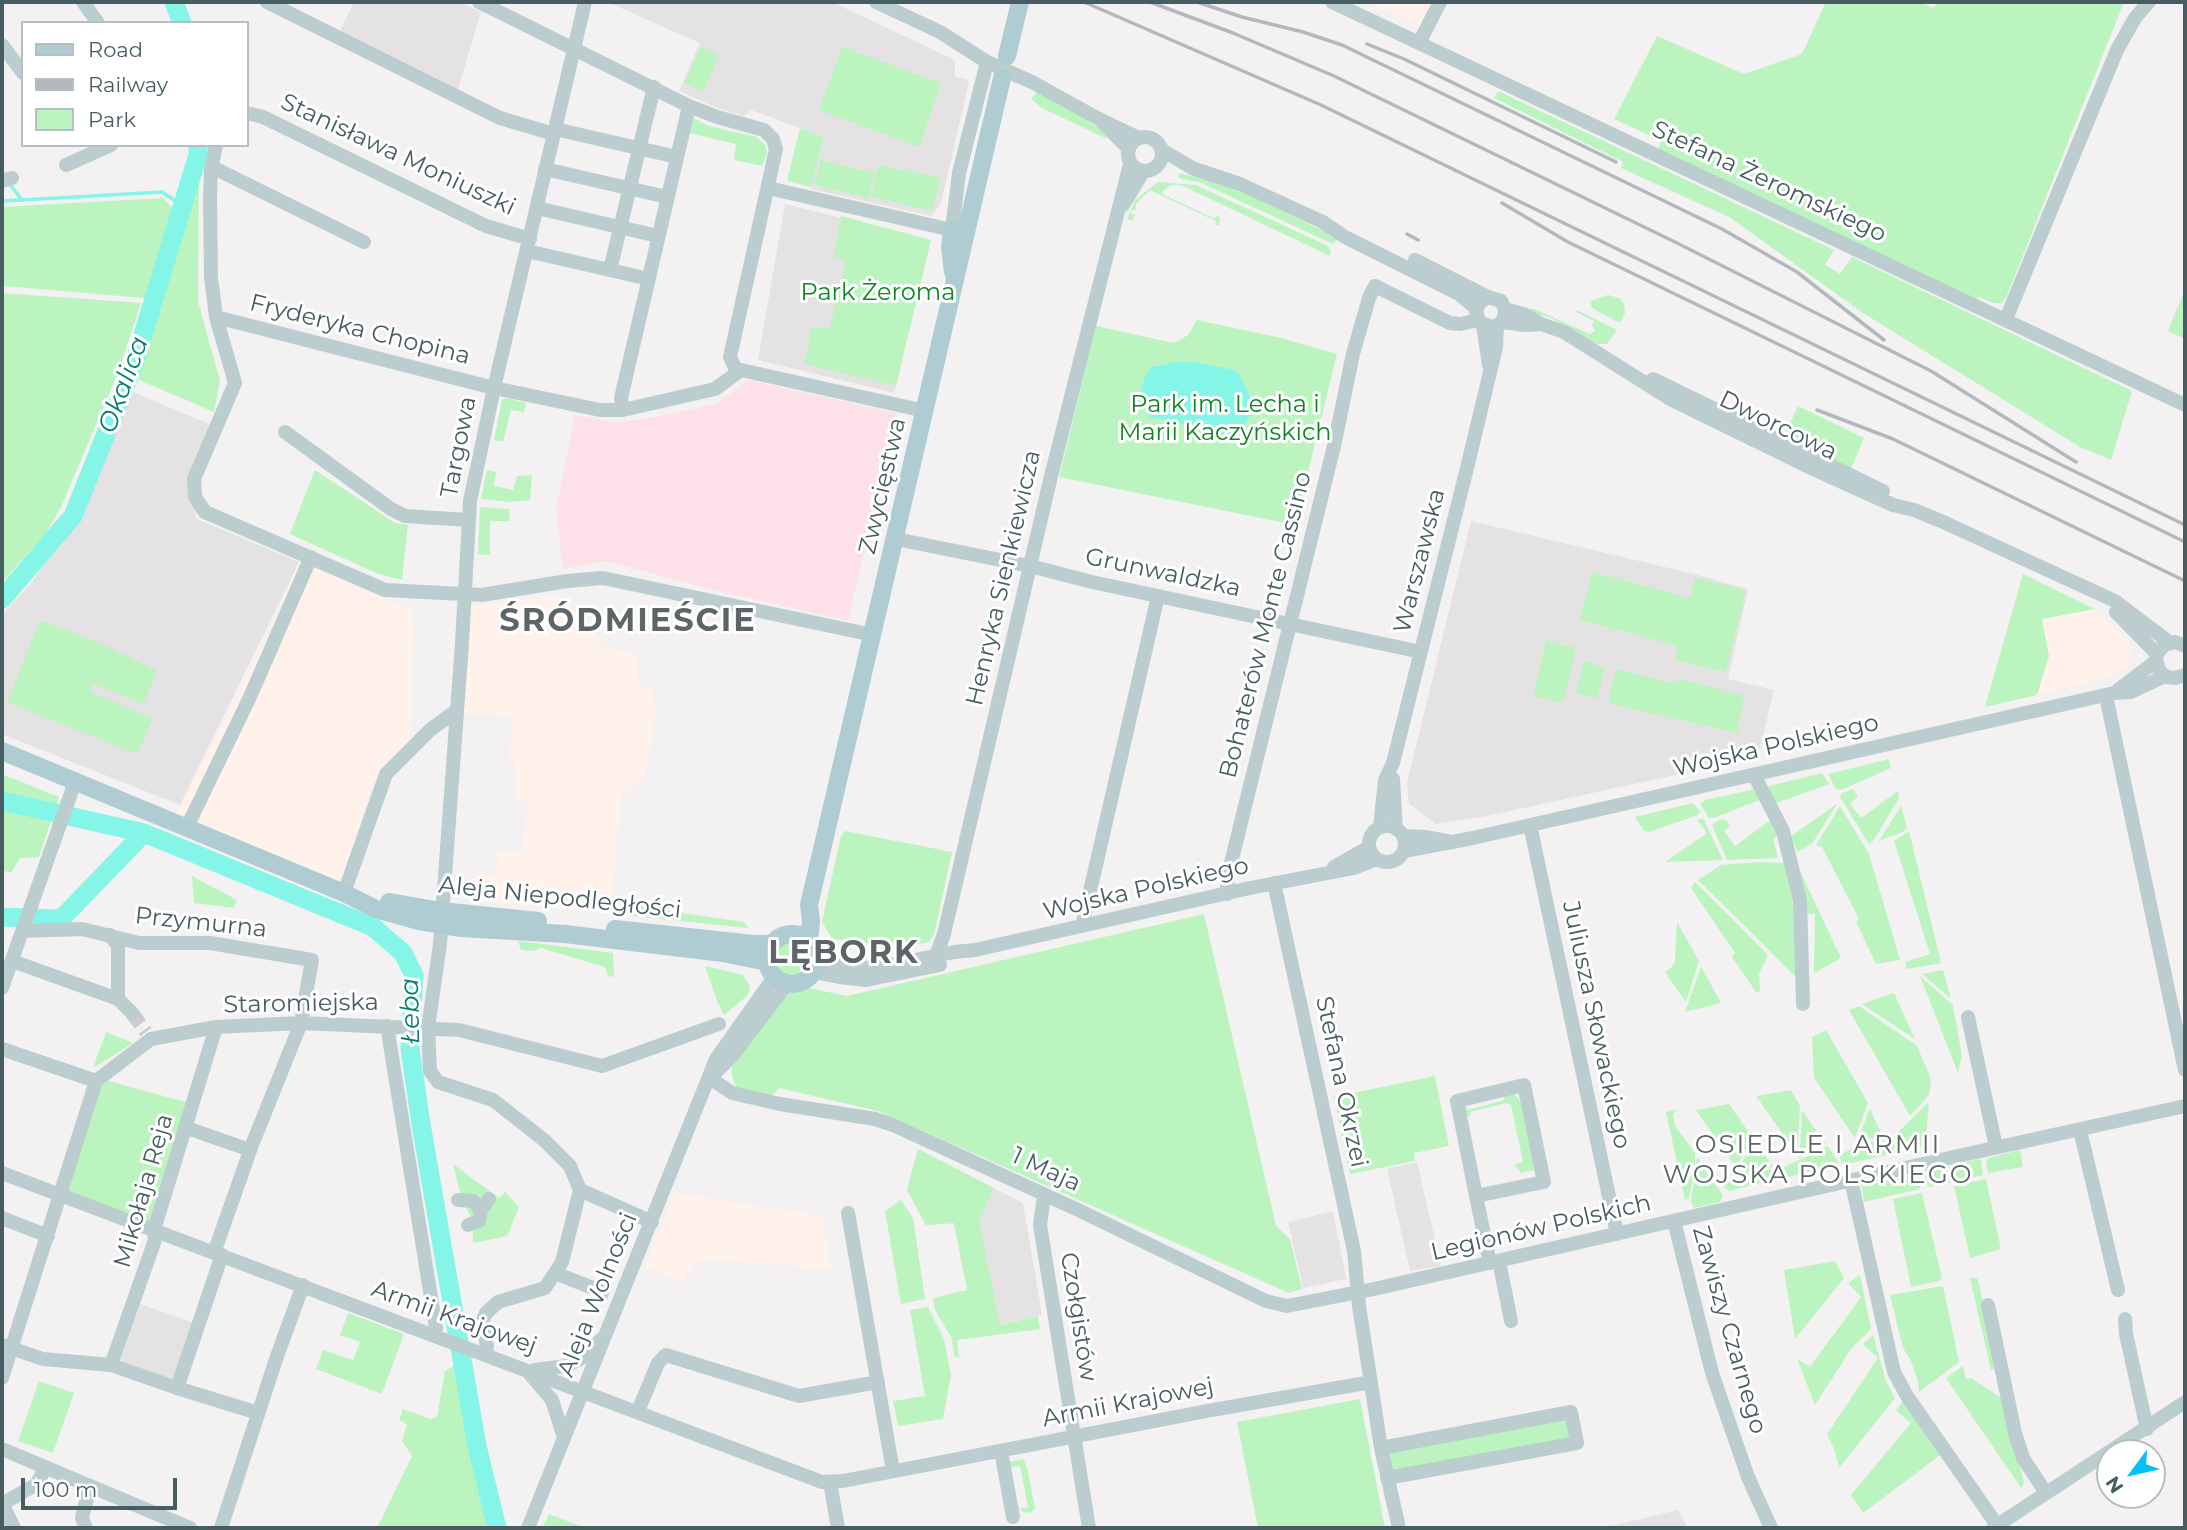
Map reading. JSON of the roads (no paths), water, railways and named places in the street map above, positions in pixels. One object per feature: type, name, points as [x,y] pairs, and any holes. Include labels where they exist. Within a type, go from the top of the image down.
[{"type":"main road","name":"Zwycięstwa","points":[[809,941],[809,905],[955,284],[1001,67],[1020,2]]},
{"type":"main road","points":[[952,230],[950,247],[955,284]]},
{"type":"main road","name":"Aleja Niepodległości","points":[[2,751],[344,892],[376,909],[751,957],[775,967]]},
{"type":"main road","name":"Zwycięstwa","points":[[791,934],[809,905]]},
{"type":"main road","points":[[784,935],[801,936],[809,941],[815,948],[816,965],[803,982],[775,967],[784,935]]},
{"type":"street","points":[[83,2],[97,21]]},
{"type":"street","points":[[267,2],[511,123],[677,158]]},
{"type":"street","points":[[479,2],[689,106],[764,130],[770,135],[776,149],[730,357],[737,372],[747,370],[925,411]]},
{"type":"street","name":"Targowa","points":[[580,1190],[570,1166],[544,1140],[493,1100],[438,1082],[430,1071],[426,1028],[441,918],[470,501],[585,2]]},
{"type":"street","points":[[876,2],[940,32],[1098,119],[1134,143],[1155,140],[1162,150],[1162,159],[1150,169],[1130,164],[1127,155],[1134,143]]},
{"type":"street","name":"Stefana Żeromskiego","points":[[1332,2],[2185,405]]},
{"type":"street","points":[[1419,43],[1440,2]]},
{"type":"street","points":[[2006,319],[2117,50],[2135,18],[2149,2]]},
{"type":"street","points":[[2,46],[21,70]]},
{"type":"street","points":[[768,188],[952,230],[960,173],[1001,67]]},
{"type":"street","points":[[610,270],[654,87]]},
{"type":"street","points":[[623,410],[621,398],[689,106]]},
{"type":"street","name":"Stanisława Moniuszki","points":[[248,113],[263,117],[528,245],[649,279]]},
{"type":"street","points":[[78,147],[90,155]]},
{"type":"street","points":[[66,165],[107,147]]},
{"type":"street","points":[[216,147],[211,169],[211,278],[216,317],[235,383],[194,479],[195,497],[205,512],[385,590],[465,596],[506,593],[567,581],[603,578],[873,635]]},
{"type":"street","name":"Dworcowa","points":[[1162,150],[1192,167],[1240,184],[1324,222],[1349,229],[1488,297],[1497,298],[1490,318]]},
{"type":"street","name":"Henryka Sienkiewicza","points":[[936,956],[947,921],[1030,566],[1130,164]]},
{"type":"street","name":"Dworcowa","points":[[1150,169],[1192,167]]},
{"type":"street","points":[[211,169],[218,170],[364,242]]},
{"type":"street","points":[[545,169],[667,197]]},
{"type":"street","name":"Henryka Sienkiewicza","points":[[1118,212],[1150,169]]},
{"type":"street","points":[[537,208],[658,236]]},
{"type":"street","name":"Dworcowa","points":[[1324,222],[1345,237],[1436,282],[1490,318],[1525,326],[1541,324],[1564,332],[1672,400],[2127,608],[2180,642]]},
{"type":"street","name":"Dworcowa","points":[[1375,286],[1450,323],[1460,324],[1490,318]]},
{"type":"street","name":"Bohaterów Monte Cassino","points":[[1228,894],[1230,867],[1334,446],[1353,354],[1365,307],[1375,286]]},
{"type":"street","points":[[1488,297],[1483,299],[1490,318]]},
{"type":"street","name":"Fryderyka Chopina","points":[[216,317],[494,388],[600,410],[623,410],[715,389],[737,372]]},
{"type":"street","name":"Warszawska","points":[[1380,827],[1385,780],[1393,763],[1490,369],[1490,318]]},
{"type":"street","points":[[285,432],[380,502],[405,516],[469,520]]},
{"type":"street","name":"Grunwaldzka","points":[[896,539],[1421,652]]},
{"type":"street","points":[[187,827],[249,699],[311,557]]},
{"type":"street","name":"Dworcowa","points":[[2091,592],[2128,621],[2156,657],[2157,667],[2165,676]]},
{"type":"street","points":[[1082,926],[1158,596]]},
{"type":"street","name":"Wojska Polskiego","points":[[2110,694],[2156,657],[2180,642]]},
{"type":"street","points":[[2165,676],[2175,678],[2185,675]]},
{"type":"street","name":"Wojska Polskiego","points":[[1404,851],[1473,838],[2110,694],[2131,692],[2165,676]]},
{"type":"street","points":[[2110,694],[2185,1070]]},
{"type":"street","points":[[344,892],[386,774],[430,730],[456,711]]},
{"type":"street","name":"Warszawska","points":[[1393,763],[1399,833]]},
{"type":"street","points":[[1754,775],[1783,831],[1796,880],[1803,922],[1803,1004]]},
{"type":"street","points":[[2,988],[75,782]]},
{"type":"street","name":"Juliusza Słowackiego","points":[[1530,825],[1618,1234]]},
{"type":"street","points":[[1380,827],[1389,827],[1399,833],[1404,851],[1392,861],[1373,853],[1371,837],[1380,827]]},
{"type":"street","name":"Wojska Polskiego","points":[[1399,833],[1448,841]]},
{"type":"street","name":"Wojska Polskiego","points":[[816,965],[868,969],[975,950],[1274,883],[1354,868],[1373,853]]},
{"type":"street","name":"Stefana Okrzei","points":[[1274,883],[1354,1251],[1381,1448],[1399,1528]]},
{"type":"street","name":"Przymurna","points":[[25,924],[82,929],[139,943],[211,943],[312,960],[300,1023]]},
{"type":"street","points":[[110,935],[118,946],[118,999]]},
{"type":"street","name":"Wojska Polskiego","points":[[816,965],[839,977],[866,980],[956,961],[975,950]]},
{"type":"street","points":[[12,961],[118,999],[132,1013]]},
{"type":"street","name":"Aleja Wolności","points":[[528,1528],[606,1336],[609,1294],[652,1222],[716,1059],[775,967]]},
{"type":"street","points":[[1968,1017],[1996,1147]]},
{"type":"street","points":[[177,1388],[250,1150],[300,1023]]},
{"type":"street","name":"Staromiejska","points":[[96,1080],[148,1035],[216,1027],[300,1023],[459,1030],[602,1066],[719,1024]]},
{"type":"street","points":[[393,1026],[439,1333]]},
{"type":"street","name":"Mikołaja Reja","points":[[111,1365],[155,1240],[154,1230],[216,1027]]},
{"type":"street","points":[[2,1049],[96,1080],[48,1236],[7,1347],[2,1378]]},
{"type":"street","name":"1 Maja","points":[[710,1078],[732,1093],[780,1104],[875,1119],[916,1134],[1277,1305],[1287,1306],[1358,1292]]},
{"type":"street","points":[[1476,1196],[1544,1182],[1524,1085],[1457,1101],[1476,1196],[1511,1321]]},
{"type":"street","name":"Legionów Polskich","points":[[1358,1292],[2185,1106]]},
{"type":"street","points":[[187,1128],[250,1150]]},
{"type":"street","points":[[2080,1130],[2118,1290]]},
{"type":"street","name":"Armii Krajowej","points":[[2,1173],[439,1333],[484,1355],[638,1411],[809,1478],[830,1482],[1371,1382]]},
{"type":"street","points":[[1851,1180],[1894,1372],[1995,1527],[2185,1402]]},
{"type":"street","points":[[484,1355],[487,1346],[482,1322],[486,1313],[498,1302],[545,1288],[562,1262],[580,1190],[652,1222]]},
{"type":"street","name":"Czołgistów","points":[[1044,1196],[1040,1225],[1089,1528]]},
{"type":"street","points":[[458,1200],[468,1199],[479,1207],[479,1221],[468,1225]]},
{"type":"street","points":[[848,1213],[893,1471]]},
{"type":"street","points":[[2,1218],[48,1236]]},
{"type":"street","name":"Zawiszy Czarnego","points":[[1674,1221],[1712,1373],[1748,1477],[1771,1528]]},
{"type":"street","points":[[555,1273],[609,1294]]},
{"type":"street","points":[[221,1528],[303,1285]]},
{"type":"street","points":[[1988,1305],[2015,1433],[2023,1458],[2046,1493]]},
{"type":"street","points":[[2125,1319],[2147,1429]]},
{"type":"street","points":[[527,1370],[566,1366],[580,1359],[606,1336]]},
{"type":"street","points":[[7,1347],[43,1359],[111,1365],[258,1413]]},
{"type":"street","points":[[638,1411],[657,1363],[666,1355],[799,1396],[878,1382]]},
{"type":"street","points":[[527,1370],[550,1396],[558,1413],[564,1438]]},
{"type":"street","points":[[1381,1448],[1571,1412],[1577,1443],[1387,1479]]},
{"type":"street","points":[[2,1450],[190,1528]]},
{"type":"street","points":[[1001,1451],[1013,1517]]},
{"type":"street","points":[[14,1528],[2,1504],[37,1484],[45,1468]]},
{"type":"street","points":[[830,1482],[838,1528]]},
{"type":"street","points":[[80,1526],[90,1486]]},
{"type":"waterway","name":"Okalica","points":[[174,2],[181,21]]},
{"type":"waterway","name":"Okalica","points":[[2,599],[73,516],[134,364],[198,155],[198,147]]},
{"type":"waterway","points":[[9,183],[22,200],[162,192],[183,206]]},
{"type":"waterway","points":[[2,201],[21,200]]},
{"type":"waterway","name":"Okalica","points":[[2,801],[144,833]]},
{"type":"waterway","name":"Łeba","points":[[2,917],[63,917],[144,833],[373,927],[403,953],[414,975],[410,1048],[421,1124],[477,1446],[497,1528]]},
{"type":"tunnel","points":[[132,1013],[146,1032]]},
{"type":"tunnel","points":[[598,1290],[609,1294]]},
{"type":"railway","points":[[1084,2],[1321,105],[2185,525]]},
{"type":"railway","points":[[1150,2],[1233,33],[1334,76],[1677,243],[1931,371],[2076,462]]},
{"type":"railway","points":[[1197,2],[1342,45],[1722,229],[1797,272],[1884,340]]},
{"type":"railway","points":[[1367,44],[1404,59],[1616,162]]},
{"type":"railway","points":[[1502,203],[1568,242],[2185,542]]},
{"type":"railway","points":[[1407,234],[1418,240]]},
{"type":"railway","points":[[1817,410],[1893,439],[2185,581]]},
{"type":"district","name":"ŚRÓDMIEŚCIE","points":[[628,622]]},
{"type":"district","name":"LĘBORK","points":[[844,954]]},
{"type":"district","name":"OSIEDLE I ARMII WOJSKA POLSKIEGO","points":[[1818,1160]]},
{"type":"park label","name":"Park Żeroma","points":[[878,293]]},
{"type":"park label","name":"Park im. Lecha i Marii Kaczyńskich","points":[[1225,419]]}]
